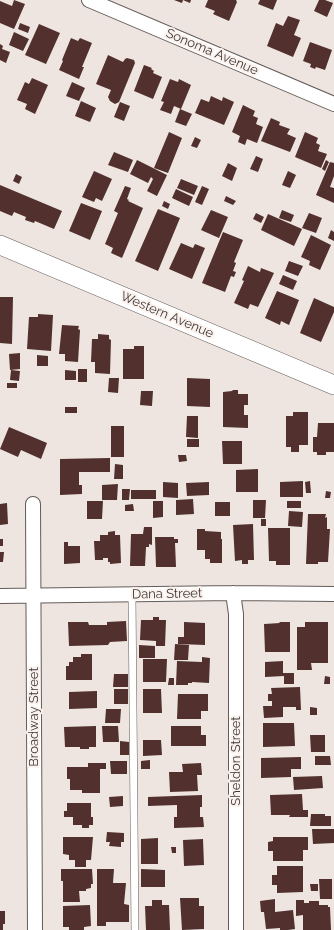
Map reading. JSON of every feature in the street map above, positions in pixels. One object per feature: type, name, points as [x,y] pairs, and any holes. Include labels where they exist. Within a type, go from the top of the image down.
[{"type":"street","name":"Sonoma Avenue","points":[[89,0],[334,104]]},
{"type":"street","name":"Western Avenue","points":[[0,245],[334,385]]},
{"type":"street","name":"Broadway Street","points":[[33,504],[35,930]]},
{"type":"street","name":"Dana Street","points":[[0,596],[234,593],[334,594]]},
{"type":"street","name":"Sheldon Street","points":[[234,593],[236,614],[236,930]]},
{"type":"lane","points":[[132,594],[135,930]]},
{"type":"building","points":[[14,0],[25,4],[14,29],[0,23],[0,1],[12,6]]},
{"type":"building","points":[[174,0],[183,0],[182,3]]},
{"type":"building","points":[[183,0],[191,0],[190,3]]},
{"type":"building","points":[[208,0],[236,0],[237,2],[229,21],[213,14],[215,11],[205,7]]},
{"type":"building","points":[[260,0],[277,0],[273,10],[258,4]]},
{"type":"building","points":[[319,0],[325,0],[333,3],[327,17],[314,11]]},
{"type":"building","points":[[288,16],[300,20],[294,35],[301,38],[293,57],[267,46],[276,23],[283,26]]},
{"type":"building","points":[[20,23],[30,27],[28,33],[18,29]]},
{"type":"building","points":[[39,24],[60,33],[46,64],[25,55]]},
{"type":"building","points":[[14,32],[29,39],[23,51],[9,45]]},
{"type":"building","points":[[71,38],[78,41],[80,38],[92,43],[82,67],[84,67],[79,79],[59,70]]},
{"type":"building","points":[[310,42],[332,50],[325,70],[310,67],[311,64],[303,61]]},
{"type":"building","points":[[0,44],[3,46],[2,49],[10,52],[6,63],[0,60]]},
{"type":"building","points":[[108,55],[123,62],[127,58],[134,60],[135,63],[119,102],[115,104],[110,101],[108,97],[111,90],[96,84]]},
{"type":"building","points":[[144,65],[152,68],[151,69],[154,71],[153,73],[162,77],[153,99],[134,91]]},
{"type":"building","points":[[32,78],[48,85],[35,114],[25,109],[27,104],[17,100],[25,82],[29,84]]},
{"type":"building","points":[[170,79],[178,82],[179,79],[191,85],[181,109],[174,106],[171,114],[160,110],[164,102],[161,101]]},
{"type":"building","points":[[72,82],[85,88],[79,101],[66,96]]},
{"type":"building","points":[[211,96],[222,101],[223,97],[234,102],[224,125],[195,113],[201,99],[209,102]]},
{"type":"building","points":[[81,101],[96,108],[90,122],[75,116]]},
{"type":"building","points":[[120,102],[130,106],[124,121],[114,117]]},
{"type":"building","points":[[243,105],[255,111],[253,116],[258,118],[256,124],[263,127],[257,143],[247,139],[245,145],[238,142],[240,136],[232,132]]},
{"type":"building","points":[[180,109],[192,114],[186,126],[175,122]]},
{"type":"building","points":[[271,118],[280,122],[279,125],[290,129],[287,134],[296,138],[290,152],[261,141]]},
{"type":"building","points":[[169,132],[182,138],[168,173],[154,168]]},
{"type":"building","points":[[305,132],[318,138],[316,143],[320,145],[318,151],[327,154],[321,168],[295,157]]},
{"type":"building","points":[[195,137],[201,140],[197,148],[191,146]]},
{"type":"building","points":[[114,152],[133,160],[128,172],[108,165]]},
{"type":"building","points":[[256,156],[263,159],[258,172],[250,169]]},
{"type":"building","points":[[137,160],[167,175],[157,196],[147,191],[153,179],[151,177],[148,183],[130,174]]},
{"type":"building","points":[[326,160],[329,162],[325,171],[322,169]]},
{"type":"building","points":[[330,162],[334,163],[334,176],[330,187],[334,188],[334,203],[316,195]]},
{"type":"building","points":[[228,163],[237,168],[232,181],[222,176]]},
{"type":"building","points":[[94,171],[112,179],[102,201],[96,198],[94,202],[82,197]]},
{"type":"building","points":[[288,171],[296,175],[290,188],[282,185]]},
{"type":"building","points":[[16,174],[22,177],[19,184],[13,181]]},
{"type":"building","points":[[181,179],[198,186],[194,195],[177,188]]},
{"type":"building","points":[[0,185],[62,211],[54,229],[35,221],[34,223],[25,220],[26,217],[14,212],[12,216],[0,211]]},
{"type":"building","points":[[125,186],[131,188],[127,199],[129,200],[128,201],[143,208],[122,258],[111,253],[113,248],[105,244],[118,213],[114,211]]},
{"type":"building","points":[[202,186],[209,189],[202,205],[195,202]]},
{"type":"building","points":[[176,189],[193,197],[189,206],[172,198]]},
{"type":"building","points":[[226,196],[236,201],[233,205],[224,201]]},
{"type":"building","points":[[164,201],[170,204],[168,209],[162,206]]},
{"type":"building","points":[[81,203],[102,211],[90,240],[69,231]]},
{"type":"building","points":[[158,209],[180,218],[158,271],[135,261]]},
{"type":"building","points":[[211,210],[228,217],[219,238],[201,230]]},
{"type":"building","points":[[282,210],[294,215],[291,222],[279,218]]},
{"type":"building","points":[[256,213],[264,217],[261,223],[253,219]]},
{"type":"building","points":[[309,213],[322,218],[316,233],[302,228]]},
{"type":"building","points":[[268,214],[302,229],[294,246],[261,230]]},
{"type":"building","points":[[331,230],[334,232],[334,241],[328,238]]},
{"type":"building","points":[[223,232],[243,240],[234,262],[236,263],[233,271],[236,272],[234,277],[231,276],[225,292],[202,283]]},
{"type":"building","points":[[311,235],[331,245],[320,270],[309,265],[310,261],[301,257]]},
{"type":"building","points":[[181,243],[193,248],[195,244],[205,248],[192,279],[169,269]]},
{"type":"building","points":[[289,261],[303,266],[298,276],[285,271]]},
{"type":"building","points":[[248,266],[260,272],[261,268],[274,273],[258,307],[250,304],[248,309],[234,303],[244,281],[242,280]]},
{"type":"building","points":[[283,275],[297,281],[293,290],[279,284]]},
{"type":"building","points":[[277,291],[299,300],[289,325],[281,321],[280,325],[265,318]]},
{"type":"building","points":[[0,297],[13,297],[12,344],[0,343]]},
{"type":"building","points":[[314,298],[334,307],[334,312],[321,342],[300,333]]},
{"type":"building","points":[[38,314],[53,315],[51,351],[27,349],[29,317],[38,317]]},
{"type":"building","points":[[62,325],[79,326],[78,362],[65,361],[65,354],[59,354]]},
{"type":"building","points":[[98,334],[109,335],[109,339],[111,340],[110,374],[95,373],[95,362],[91,362],[92,339],[98,339]]},
{"type":"building","points":[[134,346],[144,346],[144,379],[123,379],[123,349],[134,349]]},
{"type":"building","points":[[20,353],[20,369],[10,370],[9,354]]},
{"type":"building","points":[[37,355],[48,356],[48,366],[37,366]]},
{"type":"building","points":[[78,369],[87,369],[87,382],[78,382]]},
{"type":"building","points":[[11,370],[20,371],[19,381],[10,380]]},
{"type":"building","points":[[65,370],[76,371],[76,380],[65,380]]},
{"type":"building","points":[[109,378],[119,378],[118,393],[108,392]]},
{"type":"building","points":[[187,378],[210,379],[210,407],[187,406]]},
{"type":"building","points":[[7,383],[17,383],[17,388],[7,388]]},
{"type":"building","points":[[238,390],[238,394],[248,394],[248,405],[244,405],[244,415],[248,415],[248,428],[223,427],[223,392]]},
{"type":"building","points":[[141,391],[153,391],[152,406],[140,405]]},
{"type":"building","points":[[65,407],[77,407],[77,413],[65,413]]},
{"type":"building","points":[[293,412],[308,412],[308,445],[299,445],[299,452],[291,452],[291,447],[286,447],[286,416],[293,416]]},
{"type":"building","points":[[187,416],[198,416],[198,438],[186,437]]},
{"type":"building","points":[[318,423],[334,423],[334,452],[326,452],[326,455],[317,455],[317,452],[313,452],[313,437],[317,437]]},
{"type":"building","points":[[111,426],[124,426],[124,457],[111,457]]},
{"type":"building","points":[[9,427],[47,443],[41,459],[21,450],[18,457],[0,449]]},
{"type":"building","points":[[187,439],[199,439],[199,447],[187,447]]},
{"type":"building","points":[[222,441],[242,441],[242,464],[223,464]]},
{"type":"building","points":[[178,455],[186,455],[187,461],[179,462]]},
{"type":"building","points":[[110,458],[110,472],[79,472],[79,485],[82,485],[82,494],[60,495],[60,459]]},
{"type":"building","points":[[115,464],[123,465],[123,479],[114,479]]},
{"type":"building","points":[[258,469],[258,492],[236,492],[236,470]]},
{"type":"building","points":[[303,481],[303,497],[280,497],[280,482]]},
{"type":"building","points":[[310,481],[311,493],[306,493],[305,482]]},
{"type":"building","points":[[163,482],[178,483],[178,498],[163,497]]},
{"type":"building","points":[[209,482],[209,495],[187,496],[186,483]]},
{"type":"building","points":[[118,484],[117,500],[102,500],[102,485]]},
{"type":"building","points":[[122,489],[130,489],[129,500],[122,500]]},
{"type":"building","points":[[131,490],[156,490],[156,499],[131,499]]},
{"type":"building","points":[[326,491],[331,492],[330,498],[325,498]]},
{"type":"building","points":[[193,499],[194,514],[176,515],[176,500]]},
{"type":"building","points":[[253,500],[266,500],[265,518],[253,518]]},
{"type":"building","points":[[87,501],[103,501],[102,519],[87,519]]},
{"type":"building","points":[[153,501],[163,501],[163,517],[153,518]]},
{"type":"building","points":[[287,501],[301,501],[301,508],[287,508]]},
{"type":"building","points":[[215,502],[230,502],[230,516],[215,516]]},
{"type":"building","points":[[7,503],[8,524],[0,525],[0,504]]},
{"type":"building","points":[[133,504],[134,511],[125,511],[125,505]]},
{"type":"building","points":[[289,511],[303,512],[302,527],[288,526]]},
{"type":"building","points":[[308,514],[326,514],[325,518],[327,517],[327,529],[330,529],[328,562],[306,564]]},
{"type":"building","points":[[261,519],[266,519],[266,526],[261,526]]},
{"type":"building","points":[[253,524],[254,560],[248,560],[248,564],[242,564],[242,560],[235,561],[233,525]]},
{"type":"building","points":[[144,527],[152,527],[152,545],[149,544],[149,547],[146,547],[145,566],[130,566],[131,534],[143,534]]},
{"type":"building","points":[[268,528],[290,528],[290,565],[276,565],[276,561],[269,561]]},
{"type":"building","points":[[197,529],[221,532],[222,563],[210,563],[210,559],[205,559],[205,550],[197,550]]},
{"type":"building","points":[[115,531],[115,535],[120,535],[121,563],[110,564],[110,562],[108,562],[108,558],[103,558],[103,560],[95,560],[94,541],[100,541],[100,535],[108,535],[108,532]]},
{"type":"building","points":[[155,537],[174,537],[174,539],[178,539],[178,543],[175,543],[176,567],[156,567]]},
{"type":"building","points":[[0,539],[3,539],[3,546],[0,546]]},
{"type":"building","points":[[64,542],[68,542],[68,546],[80,546],[80,563],[64,564]]},
{"type":"building","points":[[0,552],[4,552],[3,562],[0,562]]},
{"type":"building","points":[[153,617],[159,617],[159,620],[166,620],[165,646],[156,646],[156,641],[140,640],[141,620],[153,620]]},
{"type":"building","points":[[126,621],[127,641],[110,642],[108,645],[69,646],[68,622],[88,622],[89,625],[107,625],[107,622]]},
{"type":"building","points":[[184,622],[205,623],[205,645],[178,644],[178,637],[184,637]]},
{"type":"building","points":[[279,622],[290,622],[290,652],[265,652],[264,624],[280,623]]},
{"type":"building","points":[[305,622],[328,622],[328,663],[311,663],[312,670],[297,670],[297,627],[305,627]]},
{"type":"building","points":[[175,644],[189,645],[188,660],[174,660]]},
{"type":"building","points":[[139,645],[155,646],[155,658],[139,658]]},
{"type":"building","points":[[81,654],[92,654],[92,680],[66,680],[66,666],[69,666],[69,662],[73,662],[73,657],[81,657]]},
{"type":"building","points":[[202,657],[210,658],[209,683],[192,682],[188,683],[188,685],[176,685],[177,661],[202,662]]},
{"type":"building","points":[[143,659],[167,659],[166,682],[143,682]]},
{"type":"building","points":[[283,661],[283,673],[294,673],[294,684],[284,684],[284,676],[265,677],[265,662]]},
{"type":"building","points":[[114,674],[128,674],[128,687],[113,687]]},
{"type":"building","points":[[325,676],[330,677],[330,684],[324,684]]},
{"type":"building","points":[[169,678],[174,678],[174,685],[168,685]]},
{"type":"building","points":[[300,687],[301,710],[296,710],[296,707],[283,707],[283,717],[264,718],[263,706],[272,706],[272,701],[268,701],[268,694],[272,694],[271,688]]},
{"type":"building","points":[[114,689],[128,689],[128,704],[114,704]]},
{"type":"building","points":[[143,689],[161,689],[162,713],[143,713]]},
{"type":"building","points":[[97,691],[97,708],[69,709],[69,692]]},
{"type":"building","points":[[178,694],[208,694],[208,711],[201,711],[201,719],[177,719]]},
{"type":"building","points":[[310,707],[317,708],[317,715],[310,715]]},
{"type":"building","points":[[106,709],[121,709],[120,723],[105,723]]},
{"type":"building","points":[[263,723],[294,723],[295,746],[263,747]]},
{"type":"building","points":[[96,726],[96,747],[80,749],[80,747],[65,747],[64,727]]},
{"type":"building","points":[[102,726],[118,726],[119,742],[103,742]]},
{"type":"building","points":[[171,726],[201,726],[201,735],[206,735],[206,746],[171,746]]},
{"type":"building","points":[[310,735],[325,735],[325,752],[311,752]]},
{"type":"building","points":[[143,740],[161,740],[162,755],[143,756]]},
{"type":"building","points":[[120,741],[129,742],[129,755],[120,755]]},
{"type":"building","points":[[315,756],[330,756],[331,765],[315,765]]},
{"type":"building","points":[[301,757],[301,769],[291,769],[291,777],[261,778],[261,758]]},
{"type":"building","points":[[150,760],[150,769],[141,769],[141,761]]},
{"type":"building","points":[[110,761],[127,761],[127,774],[111,774]]},
{"type":"building","points":[[88,763],[106,763],[106,769],[100,769],[100,793],[82,793],[82,790],[70,790],[70,779],[67,779],[67,767],[88,767]]},
{"type":"building","points":[[201,763],[202,775],[197,775],[198,791],[170,792],[169,772],[183,772],[182,764]]},
{"type":"building","points":[[322,776],[323,788],[294,790],[293,777]]},
{"type":"building","points":[[302,794],[303,810],[308,810],[308,817],[271,815],[270,795]]},
{"type":"building","points":[[202,795],[200,817],[203,817],[204,827],[174,828],[174,817],[177,817],[177,805],[148,806],[148,797]]},
{"type":"building","points":[[123,796],[123,806],[110,807],[109,797]]},
{"type":"building","points":[[67,803],[91,803],[91,817],[93,817],[93,825],[89,825],[89,828],[82,828],[82,825],[73,825],[73,817],[64,817],[64,811],[67,811]]},
{"type":"building","points":[[311,814],[325,814],[325,816],[331,816],[331,826],[310,826]]},
{"type":"building","points":[[312,829],[334,829],[334,843],[313,844]]},
{"type":"building","points":[[107,832],[124,833],[124,842],[121,842],[121,847],[109,846],[110,842],[106,842]]},
{"type":"building","points":[[63,837],[93,837],[91,860],[86,860],[86,867],[75,867],[75,860],[69,860],[69,855],[63,854]]},
{"type":"building","points":[[273,837],[308,837],[308,850],[303,850],[303,861],[273,861],[273,851],[268,851],[268,842],[273,841]]},
{"type":"building","points":[[158,838],[158,864],[141,864],[141,839]]},
{"type":"building","points":[[203,839],[204,865],[184,866],[183,840]]},
{"type":"building","points":[[171,847],[176,847],[176,853],[172,853]]},
{"type":"building","points":[[277,866],[303,866],[303,892],[277,893],[277,885],[272,885],[272,875],[277,875]]},
{"type":"building","points":[[61,869],[92,869],[93,884],[91,884],[91,888],[86,889],[86,891],[79,891],[80,902],[63,902],[63,881],[61,881]]},
{"type":"building","points":[[97,869],[114,869],[113,883],[126,883],[124,904],[129,905],[129,922],[106,922],[106,926],[97,926]]},
{"type":"building","points":[[141,869],[165,870],[165,887],[141,887]]},
{"type":"building","points":[[319,879],[332,879],[332,899],[320,899]]},
{"type":"building","points":[[310,884],[318,884],[318,891],[311,891]]},
{"type":"building","points":[[180,898],[199,898],[199,906],[204,906],[204,929],[182,930]]},
{"type":"building","points":[[275,899],[275,912],[293,910],[295,929],[266,929],[264,912],[261,912],[260,901]]},
{"type":"building","points":[[152,900],[162,900],[162,905],[169,905],[170,930],[146,930],[145,906],[152,906]]},
{"type":"building","points":[[296,900],[304,900],[304,903],[309,903],[309,901],[319,901],[319,905],[328,905],[328,907],[330,907],[331,930],[303,930],[303,915],[296,916]]},
{"type":"building","points":[[90,905],[91,926],[84,927],[84,930],[69,930],[69,927],[63,927],[63,906]]},
{"type":"building","points":[[0,911],[5,911],[5,924],[3,924],[3,930],[0,930]]}]
